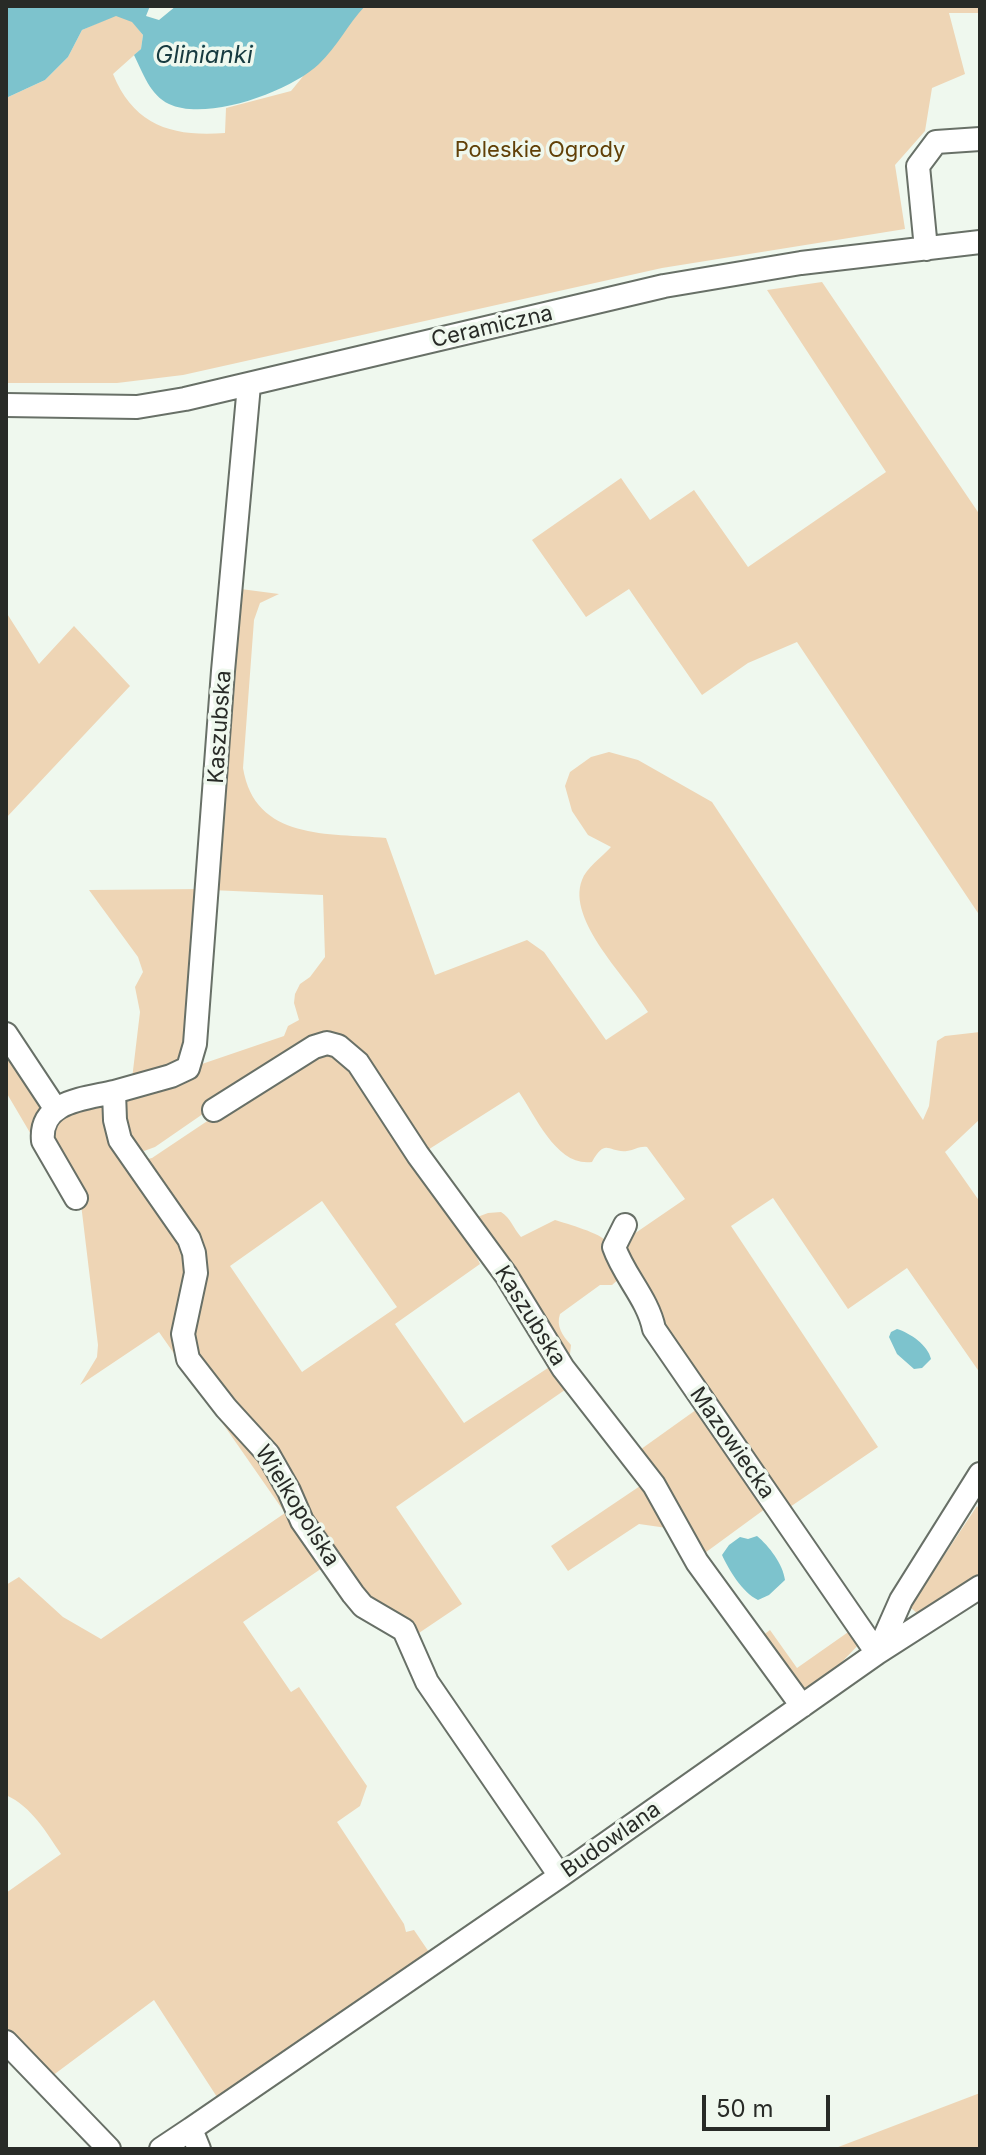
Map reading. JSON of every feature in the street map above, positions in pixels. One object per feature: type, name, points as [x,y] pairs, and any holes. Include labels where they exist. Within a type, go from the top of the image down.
[{"type":"street","points":[[926,249],[918,166],[936,142],[980,139]]},
{"type":"street","name":"Ceramiczna","points":[[6,405],[137,407],[249,385],[664,286],[801,263],[980,242]]},
{"type":"street","name":"Kaszubska","points":[[114,1092],[188,1068],[195,1044],[223,671],[249,385]]},
{"type":"street","points":[[6,1034],[55,1108]]},
{"type":"street","name":"Kaszubska","points":[[214,1110],[314,1047],[327,1043],[346,1050],[369,1078],[418,1155],[501,1268],[563,1368],[654,1485],[697,1562],[802,1706]]},
{"type":"street","points":[[76,1198],[43,1141],[45,1120],[55,1108],[114,1092]]},
{"type":"street","name":"Wielkopolska","points":[[114,1092],[115,1120],[120,1140],[189,1239],[194,1253],[195,1283],[183,1334],[188,1359],[226,1408],[268,1454],[302,1521],[353,1594],[363,1606],[404,1630],[427,1682],[560,1876]]},
{"type":"street","name":"Mazowiecka","points":[[625,1225],[614,1247],[621,1265],[651,1314],[654,1329],[877,1653]]},
{"type":"street","points":[[877,1653],[901,1600],[980,1474]]},
{"type":"street","name":"Budowlana","points":[[161,2149],[195,2139],[877,1653],[980,1587]]},
{"type":"street","points":[[6,2042],[109,2149]]},
{"type":"green space","name":"Poleskie Ogrody","points":[[361,6],[980,6],[980,13],[949,13],[965,74],[932,88],[925,131],[895,165],[905,229],[662,268],[183,375],[117,383],[6,383],[6,98],[45,80],[68,57],[82,30],[116,15],[132,21],[143,35],[141,49],[113,74],[132,106],[144,117],[172,130],[225,133],[226,108],[291,91]]},
{"type":"green space","points":[[822,282],[980,515],[980,916],[797,642],[748,663],[702,695],[629,589],[586,617],[532,540],[621,478],[650,520],[694,490],[748,567],[886,472],[767,290]]},
{"type":"green space","points":[[233,588],[279,594],[260,603],[254,620],[243,768],[250,792],[262,809],[278,821],[298,828],[319,833],[386,838],[435,975],[527,940],[544,952],[606,1040],[648,1012],[591,931],[579,896],[584,876],[611,847],[588,835],[572,811],[565,786],[570,772],[591,757],[609,752],[638,760],[712,802],[923,1120],[929,1106],[937,1041],[945,1036],[980,1032],[980,1119],[945,1152],[980,1202],[980,1373],[907,1268],[848,1309],[773,1198],[731,1226],[878,1447],[787,1509],[663,1331],[624,1253],[631,1236],[685,1199],[647,1147],[627,1151],[604,1148],[592,1162],[568,1157],[549,1138],[519,1092],[423,1153],[348,1044],[226,1098],[155,1147],[144,1151],[126,1140],[123,1099],[199,1065],[284,1036],[288,1026],[299,1020],[294,1003],[300,984],[310,977],[325,957],[323,895],[211,890]]},
{"type":"green space","points":[[6,612],[39,664],[74,626],[130,686],[6,818]]},
{"type":"green space","points":[[204,889],[186,1046],[177,1066],[132,1079],[140,1012],[135,987],[143,972],[138,957],[89,890]]},
{"type":"green space","points":[[339,1051],[464,1229],[480,1264],[395,1324],[464,1423],[551,1366],[572,1385],[396,1507],[462,1604],[413,1637],[378,1611],[190,1353],[199,1285],[139,1161],[152,1158],[306,1055]],"holes":[[[322,1201],[397,1307],[302,1372],[230,1266]]]},
{"type":"green space","points":[[6,1055],[44,1112],[39,1148],[6,1092]]},
{"type":"green space","points":[[107,1097],[188,1258],[179,1338],[244,1431],[328,1564],[243,1622],[291,1692],[299,1687],[367,1786],[360,1806],[337,1822],[404,1924],[406,1932],[414,1930],[433,1958],[382,1985],[217,2097],[154,2000],[48,2079],[6,2035],[6,1893],[61,1854],[31,1813],[6,1795],[6,1585],[19,1577],[63,1617],[101,1639],[285,1513],[159,1332],[80,1385],[97,1357],[98,1345],[81,1204],[53,1154],[52,1118]]},
{"type":"green space","points":[[501,1212],[521,1237],[555,1220],[598,1235],[609,1246],[620,1278],[612,1285],[600,1285],[560,1314],[561,1330],[571,1345],[569,1363],[472,1219]]},
{"type":"green space","points":[[700,1407],[769,1506],[698,1558],[637,1452]]},
{"type":"green space","points":[[646,1482],[667,1528],[639,1524],[568,1571],[551,1546]]},
{"type":"green space","points":[[977,1506],[980,1511],[980,1583],[919,1615],[910,1607]]},
{"type":"green space","points":[[854,1628],[863,1640],[840,1664],[806,1688],[800,1687],[758,1639],[770,1630],[797,1668]]},
{"type":"green space","points":[[980,2093],[980,2149],[833,2149]]},
{"type":"water","name":"Glinianki","points":[[6,6],[150,6],[146,16],[159,20],[176,6],[365,6],[319,64],[289,84],[248,101],[205,109],[185,109],[162,100],[148,83],[134,55],[141,49],[143,35],[132,22],[116,16],[82,30],[68,57],[45,80],[6,98]]},
{"type":"water","points":[[897,1329],[913,1337],[926,1349],[931,1359],[922,1368],[914,1369],[897,1354],[889,1337]]},
{"type":"water","points":[[757,1536],[775,1556],[785,1580],[769,1595],[758,1600],[741,1586],[722,1555],[740,1537],[748,1539]]}]
